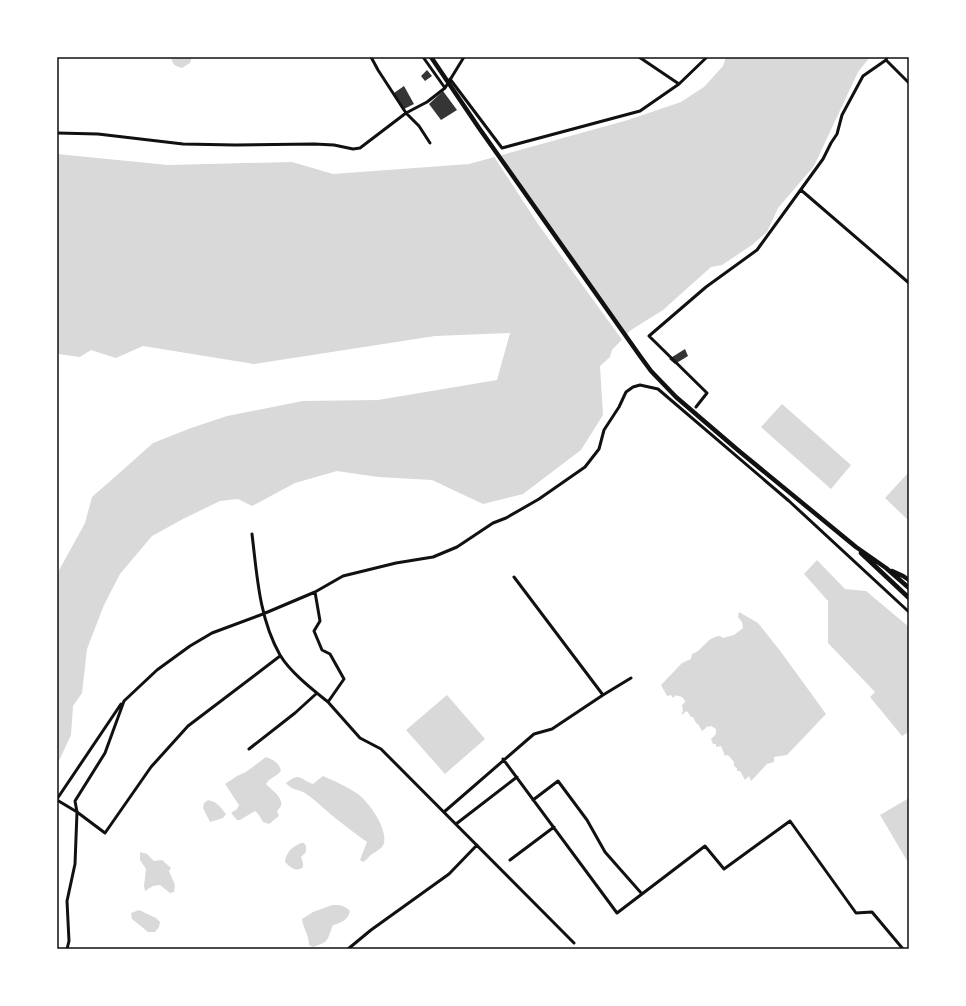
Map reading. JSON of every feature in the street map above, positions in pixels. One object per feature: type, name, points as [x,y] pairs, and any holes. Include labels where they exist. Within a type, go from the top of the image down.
[{"type":"main road","points":[[431,57],[479,128],[651,371],[676,397],[739,451],[856,547],[886,568],[909,588]]},
{"type":"main road","points":[[856,547],[867,560],[909,598]]},
{"type":"main road","points":[[886,568],[909,580]]},
{"type":"street","points":[[371,57],[406,113],[419,126],[430,143]]},
{"type":"street","points":[[423,57],[445,88]]},
{"type":"street","points":[[57,133],[98,134],[183,144],[334,144],[353,149],[360,148],[406,113],[426,102],[445,88],[464,57]]},
{"type":"street","points":[[639,57],[679,84]]},
{"type":"street","points":[[450,79],[502,148],[640,111],[679,84],[707,57]]},
{"type":"street","points":[[696,407],[707,393],[649,336],[706,287],[757,250],[823,158],[837,134],[842,115],[863,76],[887,58],[909,83]]},
{"type":"street","points":[[801,190],[909,283]]},
{"type":"street","points":[[280,656],[188,726],[151,767],[105,833],[77,812],[57,800],[124,701],[157,670],[190,646],[212,633],[263,614],[315,592],[343,576],[396,563],[434,557],[457,547],[493,523],[506,518],[539,499],[585,467],[599,449],[604,430],[619,407],[626,392],[633,387],[640,385],[658,389],[690,416],[789,501],[909,612]]},
{"type":"street","points":[[252,534],[263,614],[280,656],[309,688],[328,702],[360,738],[381,749],[574,943]]},
{"type":"street","points":[[514,577],[603,695]]},
{"type":"street","points":[[315,592],[320,620],[314,631],[322,650],[330,654],[344,679],[328,702]]},
{"type":"street","points":[[444,812],[503,759],[534,734],[552,729],[631,678]]},
{"type":"street","points":[[249,749],[317,693]]},
{"type":"street","points":[[67,949],[70,941],[67,901],[75,864],[77,812],[75,801],[105,753],[124,701]]},
{"type":"street","points":[[503,759],[617,913],[705,846],[724,869],[790,821],[856,913],[872,912],[903,949]]},
{"type":"street","points":[[456,824],[517,778]]},
{"type":"street","points":[[533,800],[558,781],[587,820],[605,852],[642,894]]},
{"type":"street","points":[[510,860],[554,827]]},
{"type":"street","points":[[348,949],[371,930],[449,874],[477,845]]},
{"type":"shaded area","points":[[171,57],[192,57],[190,63],[182,68],[174,65]]},
{"type":"shaded area","points":[[726,57],[870,57],[858,72],[814,166],[778,208],[767,232],[752,245],[722,265],[711,267],[663,310],[631,330],[612,350],[610,357],[600,366],[603,415],[581,450],[523,494],[483,504],[432,480],[378,477],[337,471],[295,483],[252,506],[238,499],[220,501],[152,536],[120,574],[104,605],[87,649],[82,693],[73,706],[71,735],[57,765],[57,574],[85,523],[92,497],[153,443],[227,416],[303,401],[378,400],[497,380],[510,333],[435,336],[254,364],[143,346],[116,358],[91,350],[80,357],[57,354],[57,154],[168,165],[292,162],[333,174],[469,164],[628,120],[681,102],[704,87],[723,66]]},
{"type":"shaded area","points":[[782,404],[851,465],[831,489],[761,427]]},
{"type":"shaded area","points":[[909,472],[909,521],[885,498]]},
{"type":"shaded area","points":[[817,560],[845,589],[866,591],[909,627],[909,732],[902,736],[870,697],[875,692],[828,643],[828,601],[804,574]]},
{"type":"shaded area","points":[[739,612],[758,623],[826,714],[787,755],[774,757],[774,762],[767,764],[751,781],[749,776],[745,780],[740,771],[737,771],[737,768],[734,766],[734,762],[728,755],[725,756],[721,746],[716,747],[716,744],[713,744],[711,739],[716,734],[716,729],[711,726],[707,726],[702,731],[687,711],[681,715],[683,711],[682,705],[685,702],[684,699],[676,695],[673,698],[671,695],[667,696],[661,685],[682,663],[691,659],[692,654],[699,650],[708,641],[715,637],[720,636],[723,638],[734,635],[743,628],[742,622],[738,617]]},
{"type":"shaded area","points":[[447,695],[485,739],[445,774],[406,730]]},
{"type":"shaded area","points":[[266,757],[276,762],[281,771],[266,784],[279,796],[281,806],[277,811],[279,816],[269,824],[263,822],[255,811],[240,820],[237,820],[231,813],[237,809],[239,805],[225,784],[246,772]]},
{"type":"shaded area","points":[[323,776],[341,784],[363,798],[373,811],[382,827],[384,841],[382,847],[363,862],[360,860],[367,842],[305,793],[290,787],[286,783],[291,779],[298,777],[313,784]]},
{"type":"shaded area","points":[[909,798],[909,864],[880,815]]},
{"type":"shaded area","points":[[208,800],[217,803],[226,814],[223,818],[210,822],[203,808],[204,803]]},
{"type":"shaded area","points":[[301,843],[304,843],[306,846],[306,852],[301,857],[303,867],[296,869],[285,862],[290,850]]},
{"type":"shaded area","points":[[140,852],[147,854],[154,861],[162,860],[171,868],[169,871],[175,885],[174,892],[170,893],[160,885],[153,886],[145,891],[144,886],[146,869],[140,860]]},
{"type":"shaded area","points":[[332,905],[342,906],[348,909],[350,911],[348,917],[333,925],[325,942],[313,947],[309,945],[302,919],[313,912]]},
{"type":"shaded area","points":[[139,910],[156,918],[160,922],[159,927],[155,932],[148,932],[132,919],[131,913]]},
{"type":"pier","points":[[500,153],[543,219],[628,336],[623,341],[538,224],[493,155]]},
{"type":"building","points":[[427,70],[432,76],[425,81],[421,76]]},
{"type":"building","points":[[404,86],[414,104],[404,109],[394,93]]},
{"type":"building","points":[[443,91],[457,110],[441,120],[429,104]]},
{"type":"building","points":[[685,349],[688,356],[675,364],[669,359]]}]
